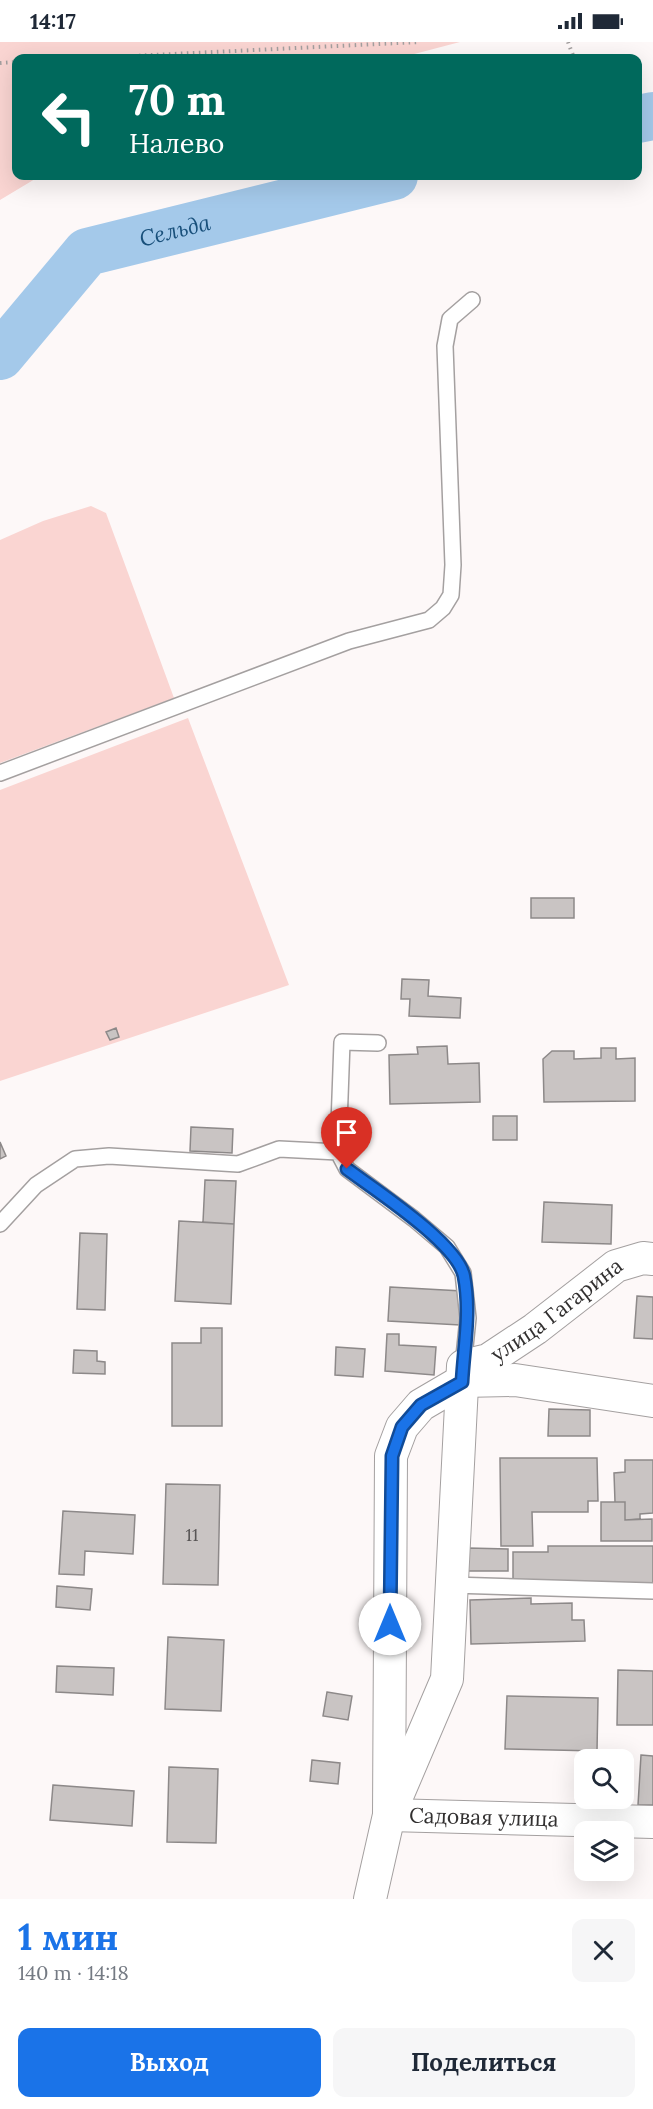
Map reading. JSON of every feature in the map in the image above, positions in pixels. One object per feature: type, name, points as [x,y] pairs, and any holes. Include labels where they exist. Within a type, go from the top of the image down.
[{"type":"street","name":"улица Гагарина","points":[[463,1374],[535,1329],[616,1266],[643,1258],[653,1259]]},
{"type":"street","points":[[389,1815],[392,1456],[402,1427],[421,1405],[463,1374],[653,1401]]},
{"type":"street","points":[[370,1899],[389,1815],[447,1679],[463,1374]]},
{"type":"street","name":"Садовая улица","points":[[389,1815],[653,1822]]},
{"type":"lane","points":[[0,772],[349,641],[429,620],[443,608],[451,595],[453,565],[446,346],[450,319],[472,300]]},
{"type":"lane","points":[[378,1043],[342,1042],[338,1152],[347,1169],[447,1247],[463,1273],[468,1318],[463,1374]]},
{"type":"lane","points":[[0,1224],[36,1185],[75,1159],[109,1156],[238,1164],[279,1149],[338,1152]]},
{"type":"lane","points":[[452,1585],[653,1591]]},
{"type":"path","points":[[173,54],[418,42]]},
{"type":"shaded area","points":[[0,42],[460,42],[414,54],[12,54],[12,180],[33,180],[0,200]]},
{"type":"shaded area","points":[[91,506],[106,513],[174,698],[0,763],[0,540],[43,521]]},
{"type":"shaded area","points":[[188,718],[289,985],[0,1081],[0,790]]},
{"type":"building","points":[[531,898],[574,898],[574,918],[531,918]]},
{"type":"building","points":[[402,979],[429,980],[428,996],[461,998],[460,1018],[409,1016],[410,999],[401,999]]},
{"type":"building","points":[[116,1028],[119,1037],[110,1040],[106,1032]]},
{"type":"building","points":[[447,1046],[448,1064],[479,1063],[480,1102],[390,1104],[389,1055],[418,1054],[417,1047]]},
{"type":"building","points":[[601,1048],[616,1048],[616,1059],[635,1058],[635,1101],[544,1102],[543,1059],[552,1051],[574,1051],[574,1059],[601,1058]]},
{"type":"building","points":[[493,1116],[517,1116],[517,1140],[493,1140]]},
{"type":"building","points":[[191,1127],[233,1129],[232,1153],[190,1151]]},
{"type":"building","points":[[0,1142],[6,1156],[0,1159]]},
{"type":"building","points":[[205,1180],[236,1181],[234,1224],[203,1222]]},
{"type":"building","points":[[544,1202],[612,1205],[611,1244],[542,1242]]},
{"type":"building","points":[[179,1221],[234,1224],[231,1304],[175,1301]]},
{"type":"building","points":[[80,1233],[107,1234],[105,1310],[77,1309]]},
{"type":"building","points":[[390,1287],[462,1291],[460,1325],[388,1321]]},
{"type":"building","points":[[637,1296],[653,1297],[653,1339],[634,1338]]},
{"type":"building","points":[[201,1328],[222,1328],[222,1426],[172,1426],[172,1343],[201,1343]]},
{"type":"building","points":[[387,1334],[399,1334],[399,1345],[436,1347],[434,1375],[385,1371]]},
{"type":"building","points":[[336,1347],[365,1349],[363,1377],[335,1375]]},
{"type":"building","points":[[74,1350],[97,1351],[97,1361],[105,1362],[105,1374],[73,1373]]},
{"type":"building","points":[[549,1409],[590,1410],[590,1436],[548,1436]]},
{"type":"building","points":[[500,1458],[597,1458],[598,1501],[588,1501],[588,1512],[532,1512],[533,1546],[501,1546]]},
{"type":"building","points":[[625,1460],[653,1460],[653,1513],[640,1514],[640,1519],[625,1520],[625,1502],[615,1502],[614,1473],[625,1472]]},
{"type":"building","points":[[166,1484],[220,1485],[218,1585],[163,1584]]},
{"type":"building","points":[[601,1502],[625,1502],[625,1520],[652,1519],[652,1541],[601,1541]]},
{"type":"building","points":[[63,1511],[135,1515],[133,1554],[85,1551],[84,1575],[59,1574]]},
{"type":"building","points":[[548,1546],[653,1546],[653,1583],[513,1582],[513,1552],[548,1552]]},
{"type":"building","points":[[468,1548],[508,1549],[508,1571],[468,1571]]},
{"type":"building","points":[[57,1586],[92,1589],[90,1610],[56,1607]]},
{"type":"building","points":[[531,1598],[531,1604],[572,1603],[572,1620],[584,1620],[585,1641],[471,1644],[470,1600]]},
{"type":"building","points":[[168,1637],[224,1640],[221,1711],[165,1709]]},
{"type":"building","points":[[57,1666],[114,1668],[113,1695],[56,1692]]},
{"type":"building","points":[[618,1670],[653,1671],[653,1725],[617,1725]]},
{"type":"building","points":[[327,1692],[352,1696],[348,1720],[323,1716]]},
{"type":"building","points":[[507,1696],[598,1698],[597,1749],[505,1749]]},
{"type":"building","points":[[641,1755],[653,1756],[653,1805],[638,1805]]},
{"type":"building","points":[[312,1760],[340,1763],[338,1784],[310,1781]]},
{"type":"building","points":[[169,1767],[218,1769],[216,1843],[167,1842]]},
{"type":"building","points":[[53,1785],[134,1791],[132,1826],[50,1820]]},
{"type":"waterway","name":"Сельда","points":[[642,118],[653,116]]},
{"type":"waterway","name":"Сельда","points":[[0,356],[87,252],[378,180]]},
{"type":"route","points":[[347,1169],[447,1247],[463,1273],[468,1318],[462,1382],[421,1405],[402,1427],[392,1456],[390,1624]]}]
